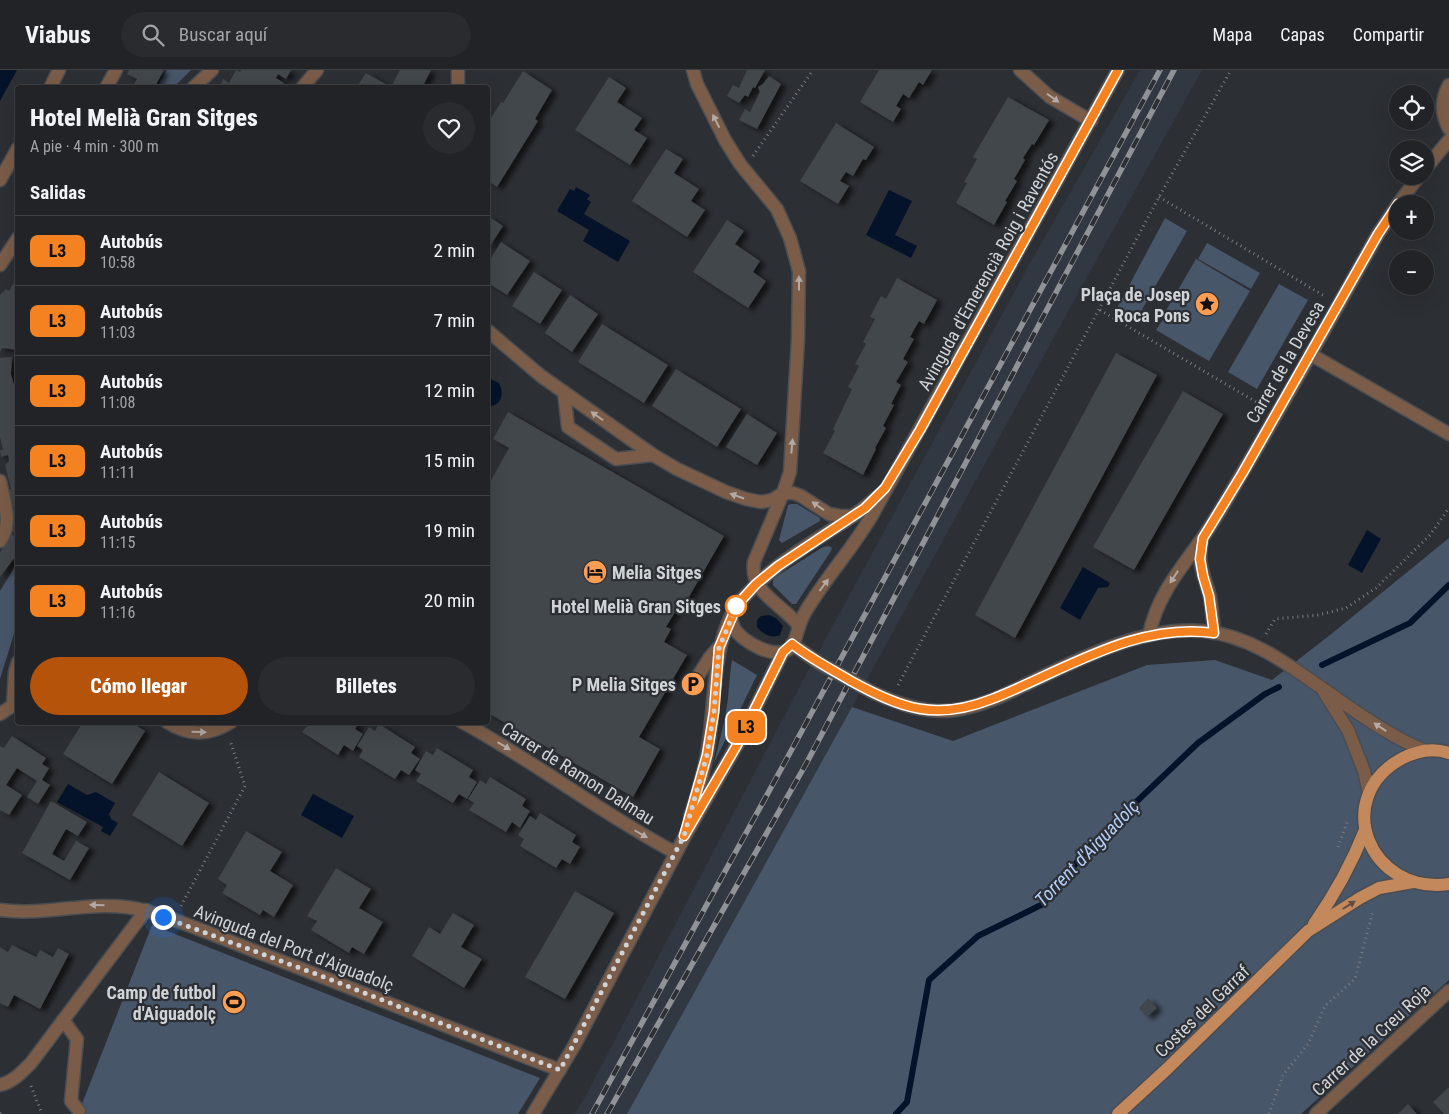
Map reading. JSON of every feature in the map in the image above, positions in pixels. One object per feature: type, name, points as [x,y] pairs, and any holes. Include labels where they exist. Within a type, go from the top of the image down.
[{"type":"main road","points":[[1413,882],[1387,869],[1376,856],[1368,840],[1366,806],[1369,793],[1380,777],[1393,764],[1408,755],[1423,750],[1449,752]]},
{"type":"main road","points":[[1308,932],[1340,882],[1366,830]]},
{"type":"main road","points":[[1308,932],[1338,911],[1379,888],[1413,882],[1434,885],[1449,884]]},
{"type":"main road","name":"Costes del Garraf","points":[[1118,1114],[1308,932]]},
{"type":"street","points":[[52,85],[59,70]]},
{"type":"street","points":[[108,85],[116,70]]},
{"type":"street","points":[[196,85],[212,70]]},
{"type":"street","points":[[304,85],[317,70]]},
{"type":"street","points":[[458,70],[458,85]]},
{"type":"street","points":[[693,70],[697,84],[725,140],[740,164],[778,209],[790,238],[799,271],[798,340],[790,472],[752,571],[756,584],[776,605],[792,617],[799,626]]},
{"type":"street","points":[[1020,70],[1050,97],[1091,121]]},
{"type":"street","name":"Avinguda d'Emerencià Roig i Raventós","points":[[788,648],[814,599],[860,536],[1118,70]]},
{"type":"street","points":[[1449,85],[1444,97],[1442,111],[1449,129]]},
{"type":"street","points":[[1434,158],[1449,140]]},
{"type":"street","points":[[0,180],[15,153]]},
{"type":"street","name":"Carrer de la Devesa","points":[[1149,635],[1158,603],[1203,538],[1389,219]]},
{"type":"street","points":[[0,265],[15,242]]},
{"type":"street","points":[[490,332],[541,376],[653,455],[726,492],[746,499],[761,502],[772,500],[783,493],[793,493],[829,514],[853,516]]},
{"type":"street","points":[[1310,354],[1449,434]]},
{"type":"street","points":[[564,392],[568,428],[589,443],[616,459],[653,455]]},
{"type":"street","points":[[0,481],[8,524],[1,536]]},
{"type":"street","name":"Avinguda d'Emerencià Roig i Raventós","points":[[731,616],[743,598],[756,584],[778,566],[865,508],[885,488]]},
{"type":"street","name":"Carrer de la Devesa","points":[[1203,538],[1200,559],[1209,596],[1214,633]]},
{"type":"street","points":[[684,836],[707,755],[714,712],[719,648],[731,616]]},
{"type":"street","points":[[731,616],[733,626],[738,633],[767,651],[774,654],[788,648],[891,701],[925,710],[954,710],[976,705],[1095,653],[1149,635],[1182,632],[1214,633],[1230,636],[1277,657],[1387,732],[1423,750]]},
{"type":"street","points":[[693,684],[710,657],[719,648]]},
{"type":"street","points":[[533,1114],[560,1070],[684,836],[737,745],[788,648]]},
{"type":"street","points":[[0,714],[15,703],[15,672]]},
{"type":"street","points":[[1321,687],[1348,730],[1364,771],[1369,793]]},
{"type":"street","points":[[172,725],[196,733],[208,732],[226,725]]},
{"type":"street","name":"Carrer de Ramon Dalmau","points":[[467,725],[500,743],[639,834],[676,854]]},
{"type":"street","name":"Avinguda del Port d'Aiguadolç","points":[[0,910],[13,912],[41,911],[93,905],[146,910],[324,977],[560,1070]]},
{"type":"street","points":[[0,1085],[8,1083],[31,1063],[146,910]]},
{"type":"street","name":"Carrer de la Creu Roja","points":[[1316,1114],[1449,991]]},
{"type":"street","points":[[63,1020],[77,1039],[71,1101],[79,1111]]},
{"type":"path","points":[[740,164],[754,155],[813,70]]},
{"type":"path","points":[[891,701],[905,671],[1160,197],[1231,70]]},
{"type":"path","points":[[1160,197],[1338,305]]},
{"type":"path","points":[[1100,310],[1276,414]]},
{"type":"path","points":[[1258,648],[1275,619],[1318,615],[1346,608],[1376,588],[1430,535],[1449,508]]},
{"type":"path","points":[[174,920],[245,786],[228,725]]},
{"type":"path","points":[[1337,849],[1348,818]]},
{"type":"path","points":[[1269,1114],[1283,1075],[1308,1044],[1325,1006],[1355,979],[1373,910]]},
{"type":"path","points":[[36,1096],[42,1114]]},
{"type":"shaded area","points":[[0,70],[17,70],[0,101]]},
{"type":"shaded area","points":[[167,70],[191,70],[176,85],[158,85]]},
{"type":"shaded area","points":[[1140,70],[1202,70],[627,1114],[574,1114],[584,1099],[801,684],[1029,265]]},
{"type":"shaded area","points":[[576,187],[590,195],[587,199],[591,202],[584,214],[630,241],[618,262],[583,241],[589,230],[557,211],[570,189],[574,191]]},
{"type":"shaded area","points":[[889,190],[912,201],[895,235],[917,246],[911,258],[866,235]]},
{"type":"shaded area","points":[[1165,218],[1187,231],[1136,320],[1117,308]]},
{"type":"shaded area","points":[[1207,243],[1260,273],[1251,289],[1198,259]]},
{"type":"shaded area","points":[[1196,259],[1250,291],[1209,361],[1156,330]]},
{"type":"shaded area","points":[[1279,284],[1308,300],[1257,389],[1228,372]]},
{"type":"shaded area","points":[[490,379],[499,383],[502,392],[499,402],[490,406]]},
{"type":"shaded area","points":[[797,504],[820,518],[820,521],[782,543],[779,540],[788,505]]},
{"type":"shaded area","points":[[1367,530],[1381,539],[1362,573],[1348,565]]},
{"type":"shaded area","points":[[1449,538],[1449,980],[1301,1114],[627,1114],[852,707],[953,741],[1147,665],[1215,660],[1272,680]]},
{"type":"shaded area","points":[[829,546],[832,548],[831,551],[796,604],[792,604],[773,585],[774,578],[823,547]]},
{"type":"shaded area","points":[[15,566],[15,630],[0,679],[0,591]]},
{"type":"shaded area","points":[[1083,567],[1110,583],[1108,587],[1098,588],[1080,620],[1060,608]]},
{"type":"shaded area","points":[[769,615],[776,618],[783,626],[780,635],[767,635],[757,627],[757,620],[761,616]]},
{"type":"shaded area","points":[[732,660],[757,675],[714,763],[726,712]]},
{"type":"shaded area","points":[[68,784],[87,795],[96,792],[115,803],[109,814],[111,819],[118,823],[110,836],[101,831],[103,827],[57,802]]},
{"type":"shaded area","points":[[313,794],[354,816],[342,838],[301,815]]},
{"type":"shaded area","name":"Camp de futbol d'Aiguadolç","points":[[152,925],[540,1078],[518,1114],[78,1114]]},
{"type":"building","points":[[129,70],[164,70],[156,85],[134,85],[137,79],[127,74]]},
{"type":"building","points":[[236,70],[240,72],[241,70],[291,70],[286,79],[278,74],[276,78],[284,83],[283,85],[220,85],[223,79],[229,83]]},
{"type":"building","points":[[400,70],[431,70],[424,85],[392,85]]},
{"type":"building","points":[[747,70],[765,70],[748,97],[745,95],[739,103],[727,96],[733,85],[739,88]]},
{"type":"building","points":[[879,70],[932,70],[923,85],[919,82],[909,98],[903,94],[896,106],[901,109],[893,122],[860,102]]},
{"type":"building","points":[[523,71],[552,90],[535,119],[538,121],[497,187],[490,182],[490,120],[501,102],[503,103]]},
{"type":"building","points":[[366,73],[387,85],[358,85]]},
{"type":"building","points":[[769,76],[781,84],[757,129],[739,120],[745,109],[750,112],[760,92],[758,87]]},
{"type":"building","points":[[609,77],[626,88],[617,102],[642,118],[634,130],[647,138],[630,165],[575,130]]},
{"type":"building","points":[[1008,97],[1049,120],[1034,145],[1032,144],[1023,158],[1025,160],[1014,179],[1017,181],[994,225],[956,203],[967,183],[964,182],[977,159],[973,157]]},
{"type":"building","points":[[836,123],[874,147],[866,160],[863,159],[853,176],[846,172],[840,181],[849,186],[838,204],[800,181]]},
{"type":"building","points":[[666,149],[683,159],[674,173],[699,189],[691,201],[705,210],[687,237],[632,201]]},
{"type":"building","points":[[490,217],[503,226],[490,246]]},
{"type":"building","points":[[727,220],[744,231],[735,244],[760,261],[753,272],[766,281],[748,308],[693,272]]},
{"type":"building","points":[[501,242],[530,261],[507,295],[490,284],[490,260]]},
{"type":"building","points":[[534,272],[562,290],[540,324],[512,306]]},
{"type":"building","points":[[897,278],[937,300],[924,324],[919,321],[910,337],[914,339],[903,359],[908,362],[896,382],[901,385],[891,404],[894,405],[883,426],[886,428],[863,475],[823,453],[835,431],[833,429],[852,389],[848,387],[859,366],[855,364],[866,344],[863,342],[875,319],[870,317],[881,296],[886,299]]},
{"type":"building","points":[[15,281],[15,350],[2,348],[0,352],[0,295],[6,289],[9,291]]},
{"type":"building","points":[[570,295],[598,314],[572,352],[545,333]]},
{"type":"building","points":[[602,324],[668,365],[644,403],[578,362]]},
{"type":"building","points":[[1116,353],[1157,375],[1015,638],[975,615]]},
{"type":"building","points":[[12,357],[11,374],[15,389],[15,520],[12,521],[10,510],[14,509],[5,465],[9,461],[8,455],[1,457],[0,450],[3,450],[0,437],[0,358]]},
{"type":"building","points":[[676,369],[741,409],[717,447],[652,406]]},
{"type":"building","points":[[1183,391],[1223,414],[1134,570],[1093,547]]},
{"type":"building","name":"Melia Sitges","points":[[508,412],[724,536],[682,609],[678,607],[666,627],[671,629],[664,642],[687,655],[639,737],[660,749],[633,797],[490,714],[490,482],[509,448],[493,439]]},
{"type":"building","points":[[747,414],[777,433],[757,465],[726,447]]},
{"type":"building","points":[[10,533],[15,537],[15,557],[0,577],[0,552],[3,548],[1,547]]},
{"type":"building","points":[[81,725],[136,725],[145,731],[112,784],[63,754]]},
{"type":"building","points":[[306,725],[357,725],[355,729],[363,734],[353,751],[344,745],[338,755],[302,732],[307,726]]},
{"type":"building","points":[[378,725],[381,725],[415,747],[411,753],[420,759],[409,775],[401,770],[395,779],[359,757],[363,750],[357,746],[369,727],[375,731]]},
{"type":"building","points":[[12,736],[46,758],[42,764],[49,768],[42,780],[50,785],[38,804],[27,797],[37,781],[17,768],[6,785],[22,795],[9,815],[0,810],[0,746],[4,748]]},
{"type":"building","points":[[437,748],[473,770],[469,777],[477,782],[467,799],[459,794],[453,803],[416,781],[421,774],[415,770],[426,751],[433,755]]},
{"type":"building","points":[[159,772],[209,803],[182,846],[132,815]]},
{"type":"building","points":[[490,777],[526,799],[522,806],[530,811],[520,828],[512,822],[506,832],[469,810],[474,803],[468,799],[480,780],[486,784]]},
{"type":"building","points":[[51,801],[87,822],[78,836],[66,829],[52,854],[64,861],[76,841],[89,848],[70,880],[22,853]]},
{"type":"building","points":[[540,813],[576,835],[572,842],[580,847],[570,864],[562,859],[556,868],[520,846],[524,839],[518,835],[530,816],[536,820]]},
{"type":"building","points":[[246,831],[282,852],[270,871],[293,885],[274,917],[263,910],[260,915],[222,893],[227,885],[218,879]]},
{"type":"building","points":[[336,868],[371,889],[359,908],[383,922],[364,954],[352,947],[349,953],[311,930],[317,921],[307,916]]},
{"type":"building","points":[[575,891],[614,913],[565,999],[525,977]]},
{"type":"building","points":[[453,913],[474,925],[461,947],[482,959],[464,988],[412,956],[429,927],[440,934]]},
{"type":"building","points":[[12,945],[36,957],[40,950],[53,957],[58,948],[69,954],[40,1009],[14,995],[8,1007],[0,1003],[0,947],[8,952]]},
{"type":"building","points":[[1148,998],[1157,1008],[1147,1017],[1139,1008]]},
{"type":"building","points":[[1449,1087],[1449,1114],[1444,1114],[1433,1102]]},
{"type":"building","points":[[1408,1104],[1417,1114],[1398,1114]]},
{"type":"waterway","name":"Torrent d'Aiguadolç","points":[[1322,665],[1410,623],[1449,585]]},
{"type":"waterway","name":"Torrent d'Aiguadolç","points":[[896,1114],[907,1102],[929,980],[978,936],[1043,904],[1090,846],[1198,743],[1265,694],[1279,687]]},
{"type":"railway","points":[[592,1114],[1160,70]]},
{"type":"railway","points":[[607,1114],[806,764],[1174,70]]},
{"type":"bus line","name":"L3","points":[[1118,70],[920,430],[885,488],[865,508],[778,566],[756,584],[737,605],[719,648],[714,712],[707,755],[684,836],[737,745],[783,652],[792,644],[819,663],[891,701],[925,710],[954,710],[992,699],[1095,653],[1149,635],[1187,631],[1214,633],[1212,611],[1200,559],[1203,538],[1242,474],[1389,218]]},
{"type":"place","name":"Plaça de Josep Roca Pons","points":[[1207,304]]},
{"type":"place","name":"Melia Sitges","points":[[595,572]]},
{"type":"place","name":"Hotel Melià Gran Sitges","points":[[736,606]]},
{"type":"place","name":"P Melia Sitges","points":[[693,684]]},
{"type":"place","name":"Camp de futbol d'Aiguadolç","points":[[234,1002]]},
{"type":"route","points":[[163,917],[324,977],[560,1070],[684,836],[707,755],[714,712],[719,648],[736,606]]}]
